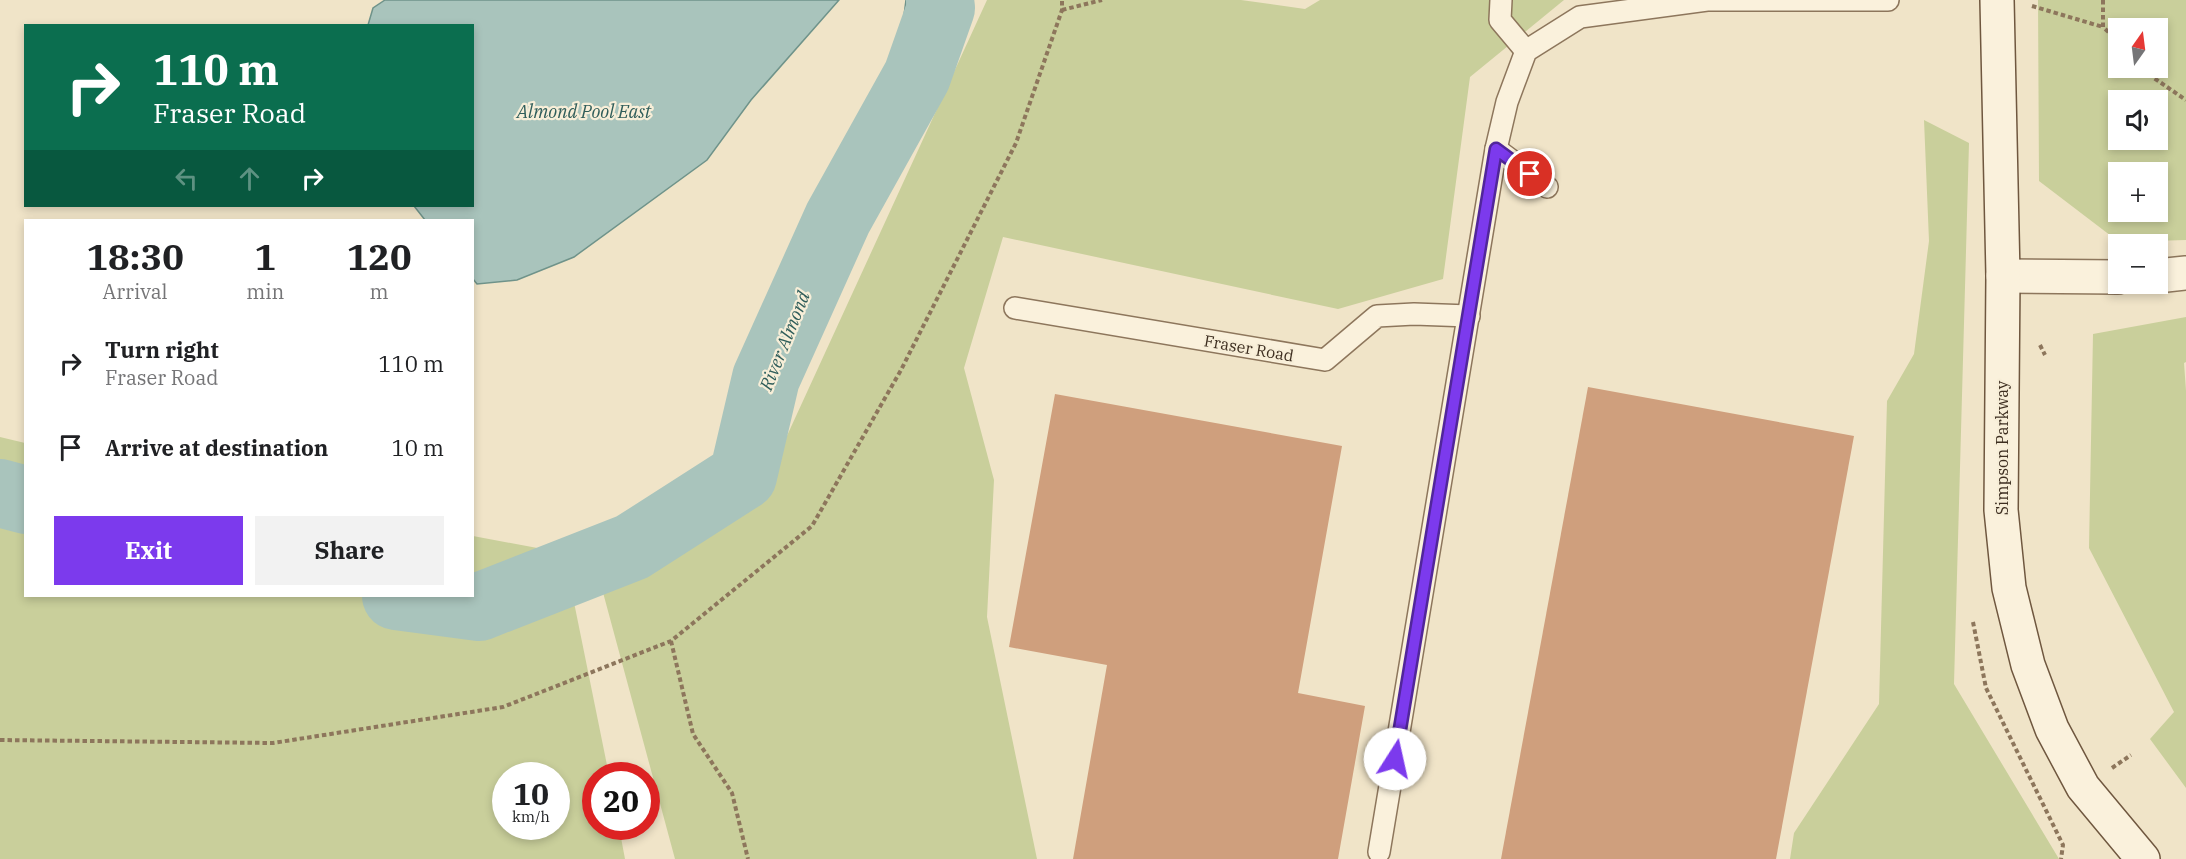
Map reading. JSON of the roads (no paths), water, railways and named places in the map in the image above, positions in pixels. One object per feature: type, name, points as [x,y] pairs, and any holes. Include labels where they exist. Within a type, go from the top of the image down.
[{"type":"main road","name":"Simpson Parkway","points":[[1997,0],[2003,276],[2001,510],[2009,588],[2025,654],[2052,729],[2083,787],[2143,859]]},
{"type":"main road","points":[[2168,275],[2186,273]]},
{"type":"main road","points":[[2003,276],[2108,277]]},
{"type":"lane","points":[[1501,0],[1500,20],[1526,51]]},
{"type":"lane","points":[[1379,852],[1496,149],[1506,102],[1526,51],[1580,17],[1707,0],[1888,0]]},
{"type":"lane","points":[[1496,149],[1547,187]]},
{"type":"lane","name":"Fraser Road","points":[[1015,308],[1325,360],[1377,316],[1414,314],[1469,316]]},
{"type":"water","name":"Almond Pool East","points":[[385,0],[839,0],[751,100],[707,160],[574,257],[517,280],[477,284],[474,280],[474,219],[424,219],[415,207],[474,207],[474,24],[368,24],[373,8]]},
{"type":"water","points":[[906,0],[962,0],[957,28],[902,31]]},
{"type":"waterway","name":"River Almond","points":[[404,597],[479,607],[632,547],[743,476],[766,378],[838,218],[917,76],[941,8],[940,0]]},
{"type":"waterway","name":"River Almond","points":[[0,493],[24,499]]}]
